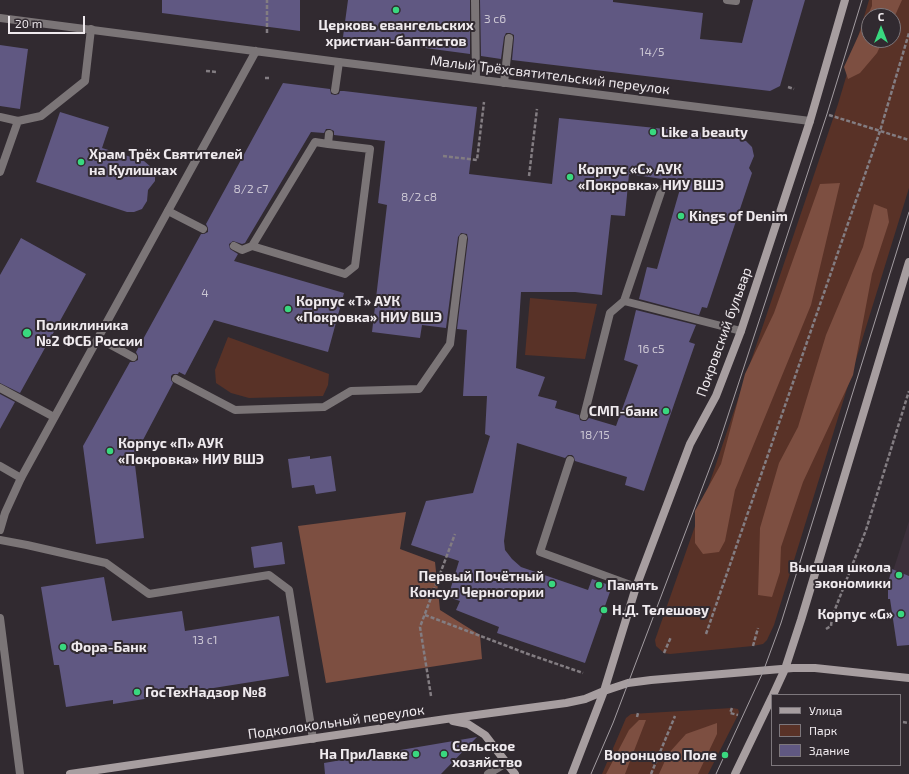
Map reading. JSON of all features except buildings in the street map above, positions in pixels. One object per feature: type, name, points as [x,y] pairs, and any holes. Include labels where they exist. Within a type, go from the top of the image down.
[{"type":"main road","name":"Покровский бульвар","points":[[572,774],[604,691],[636,587],[690,444],[716,396],[741,331],[810,121],[845,0]]},
{"type":"main road","points":[[773,694],[785,669],[909,262]]},
{"type":"main road","name":"Подколокольный переулок","points":[[70,774],[566,703],[628,684],[651,680],[815,668],[909,678]]},
{"type":"main road","points":[[735,774],[771,698]]},
{"type":"main road","points":[[446,719],[468,724],[485,735],[515,774]]},
{"type":"street","points":[[475,0],[476,79]]},
{"type":"street","points":[[727,0],[736,0]]},
{"type":"street","name":"Малый Трёхсвятительский переулок","points":[[0,18],[810,121]]},
{"type":"street","points":[[0,117],[18,120],[41,116],[84,81],[91,29]]},
{"type":"street","points":[[504,83],[509,38]]},
{"type":"street","points":[[0,530],[5,513],[21,478],[256,51]]},
{"type":"street","points":[[335,90],[339,62]]},
{"type":"street","points":[[0,172],[18,120]]},
{"type":"street","points":[[328,144],[329,134]]},
{"type":"street","points":[[234,246],[242,250],[252,246],[314,142],[370,149],[356,266],[345,274],[252,246]]},
{"type":"street","points":[[584,416],[610,313],[624,301],[662,189]]},
{"type":"street","points":[[168,211],[203,229]]},
{"type":"street","points":[[176,379],[235,410],[324,407],[351,391],[419,389],[450,344],[463,238]]},
{"type":"street","points":[[624,301],[741,331]]},
{"type":"street","points":[[98,338],[133,357]]},
{"type":"street","points":[[0,388],[54,417]]},
{"type":"street","points":[[570,460],[540,552],[636,587]]},
{"type":"street","points":[[0,466],[21,478]]},
{"type":"street","points":[[0,540],[106,563],[149,594],[269,575],[289,590],[313,739]]},
{"type":"street","points":[[0,618],[20,774]]},
{"type":"street","points":[[488,774],[506,763]]},
{"type":"path","points":[[266,33],[267,0]]},
{"type":"path","points":[[706,634],[880,131],[909,33]]},
{"type":"path","points":[[206,71],[217,72]]},
{"type":"path","points":[[265,78],[270,78]]},
{"type":"path","points":[[788,87],[794,89]]},
{"type":"path","points":[[443,156],[477,160],[484,102]]},
{"type":"path","points":[[528,176],[537,108]]},
{"type":"path","points":[[827,114],[909,140]]},
{"type":"path","points":[[826,629],[831,626],[832,617],[866,530],[909,391]]},
{"type":"path","points":[[431,696],[420,627],[455,534]]},
{"type":"path","points":[[425,615],[583,673]]},
{"type":"path","points":[[753,646],[758,628]]},
{"type":"path","points":[[664,653],[671,638]]},
{"type":"path","points":[[732,708],[730,713],[738,715]]},
{"type":"path","points":[[637,717],[638,713]]},
{"type":"path","points":[[650,774],[669,734],[675,716]]},
{"type":"path","points":[[903,722],[909,723]]},
{"type":"shaded area","points":[[872,0],[902,0],[898,8],[871,8]]},
{"type":"shaded area","points":[[861,30],[861,48],[879,48],[877,53],[860,73],[848,79],[844,67]]},
{"type":"shaded area","points":[[840,183],[811,305],[735,490],[725,541],[719,552],[703,554],[695,543],[695,511],[721,464],[745,374],[774,313],[820,184]]},
{"type":"shaded area","points":[[874,204],[887,209],[889,222],[872,274],[853,375],[803,482],[781,547],[780,572],[772,597],[758,595],[760,528],[779,463],[798,427],[826,335],[863,247]]},
{"type":"shaded area","points":[[406,512],[400,549],[435,562],[440,610],[480,635],[482,659],[326,683],[298,526]]},
{"type":"shaded area","name":"Высшая школа экономики","points":[[909,521],[909,635],[892,599],[888,599],[888,584],[890,573],[892,569],[894,570]]},
{"type":"shaded area","points":[[639,720],[646,720],[625,774],[606,774],[629,730]]},
{"type":"shaded area","points":[[717,723],[717,734],[698,774],[659,774],[668,754],[686,734]]},
{"type":"green space","points":[[869,0],[909,0],[909,188],[774,625],[767,640],[763,644],[670,654],[664,653],[656,646],[655,640],[838,104],[861,27],[861,48],[901,48],[901,8],[867,8]]},
{"type":"green space","points":[[530,298],[597,304],[585,359],[525,355]]},
{"type":"green space","points":[[228,337],[329,374],[328,385],[323,396],[249,398],[231,393],[216,383],[215,370]]},
{"type":"green space","points":[[732,708],[738,709],[738,715],[708,774],[602,774],[626,718],[631,714]]},
{"type":"tram line","points":[[591,774],[613,723],[717,449],[827,114],[862,0]]},
{"type":"tram line","points":[[716,774],[763,672],[781,623],[909,212]]},
{"type":"place","name":"Церковь евангельских христиан-баптистов","points":[[396,10]]},
{"type":"place","name":"Like a beauty","points":[[653,132]]},
{"type":"place","name":"Храм Трёх Святителей на Кулишках","points":[[81,162]]},
{"type":"place","name":"Корпус «С» АУК «Покровка» НИУ ВШЭ","points":[[570,177]]},
{"type":"place","name":"Kings of Denim","points":[[681,216]]},
{"type":"place","name":"Корпус «Т» АУК «Покровка» НИУ ВШЭ","points":[[288,309]]},
{"type":"place","name":"Поликлиника №2 ФСБ России","points":[[27,333]]},
{"type":"place","name":"СМП-банк","points":[[666,411]]},
{"type":"place","name":"Корпус «П» АУК «Покровка» НИУ ВШЭ","points":[[110,451]]},
{"type":"place","name":"Высшая школа экономики","points":[[899,575]]},
{"type":"place","name":"Первый Почётный Консул Черногории","points":[[552,584]]},
{"type":"place","name":"Память","points":[[599,585]]},
{"type":"place","name":"Н.Д. Телешову","points":[[604,610]]},
{"type":"place","name":"Корпус «G»","points":[[901,614]]},
{"type":"place","name":"Фора-Банк","points":[[63,647]]},
{"type":"place","name":"ГосТехНадзор №8","points":[[137,692]]},
{"type":"place","name":"На ПриЛавке","points":[[416,754]]},
{"type":"place","name":"Сельское хозяйство","points":[[444,754]]},
{"type":"place","name":"Воронцово Поле","points":[[725,755]]}]
